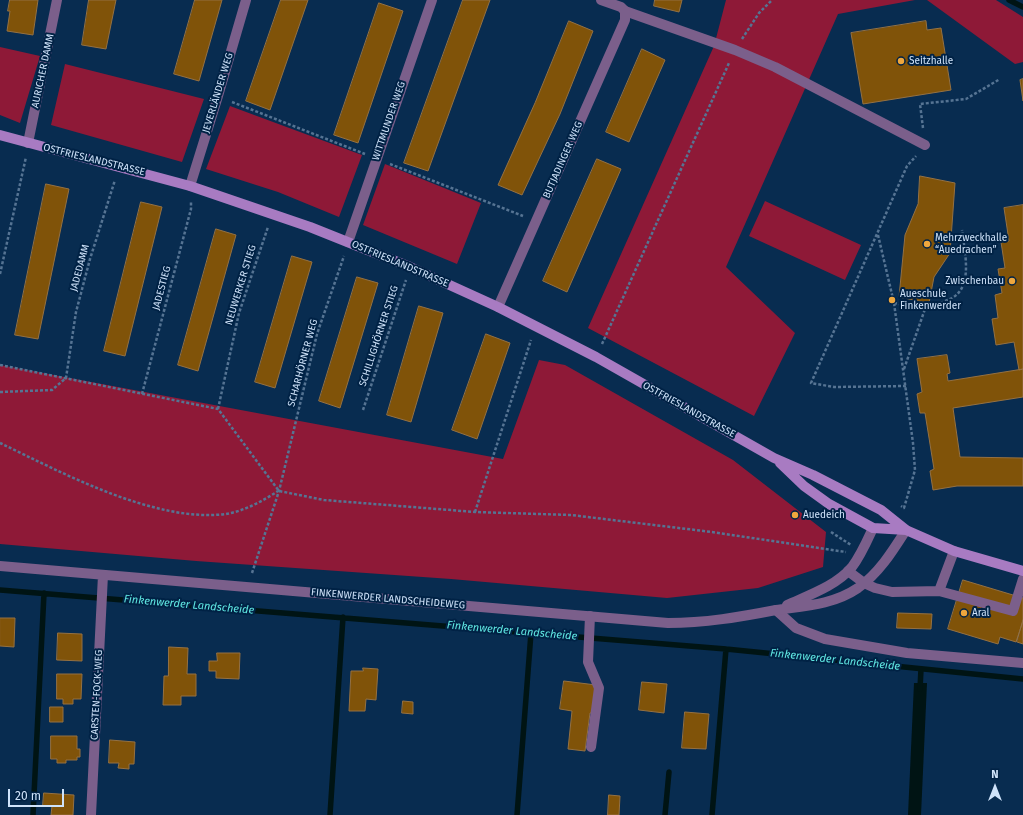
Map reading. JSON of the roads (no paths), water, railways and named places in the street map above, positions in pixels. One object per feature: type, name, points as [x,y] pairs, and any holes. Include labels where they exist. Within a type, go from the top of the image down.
[{"type":"street","name":"AURICHER DAMM","points":[[28,142],[57,0]]},
{"type":"street","name":"JEVERLÄNDER WEG","points":[[190,186],[246,0]]},
{"type":"street","name":"WITTMUNDER WEG","points":[[348,242],[432,0]]},
{"type":"street","points":[[601,0],[625,11],[735,50],[774,67],[925,145]]},
{"type":"street","name":"BUTJADINGER WEG","points":[[498,307],[625,20],[625,11]]},
{"type":"street","name":"OSTFRIESLANDSTRASSE","points":[[0,135],[190,186],[272,213],[410,267],[498,307],[596,357],[774,458],[813,475],[881,510],[906,530],[954,551],[1023,571]]},
{"type":"street","name":"OSTFRIESLANDSTRASSE","points":[[774,458],[804,486],[829,504],[873,528],[906,530]]},
{"type":"street","name":"FINKENWERDER LANDSCHEIDEWEG","points":[[776,610],[819,591],[848,571],[861,552],[873,528]]},
{"type":"street","name":"FINKENWERDER LANDSCHEIDEWEG","points":[[0,566],[668,623],[697,623],[816,605],[839,599],[864,584],[885,563],[906,530]]},
{"type":"street","points":[[939,591],[954,551]]},
{"type":"street","points":[[848,571],[864,584],[892,592],[939,591],[1014,611],[1023,579]]},
{"type":"street","name":"CARSTEN-FOCK-WEG","points":[[91,815],[103,575]]},
{"type":"street","points":[[776,610],[796,628],[826,639],[907,653],[1023,663]]},
{"type":"street","points":[[590,616],[588,662],[590,670],[599,688],[591,747]]},
{"type":"waterway","points":[[1009,0],[1023,7]]},
{"type":"waterway","name":"Finkenwerder Landscheide","points":[[0,590],[726,649],[1023,679]]},
{"type":"waterway","points":[[33,815],[44,593]]},
{"type":"waterway","points":[[330,815],[343,617]]},
{"type":"waterway","points":[[517,815],[531,633]]},
{"type":"waterway","points":[[712,815],[726,649]]},
{"type":"waterway","points":[[920,689],[921,669]]},
{"type":"waterway","points":[[665,815],[669,772]]},
{"type":"place","name":"Seitzhalle","points":[[901,61]]},
{"type":"place","name":"Mehrzweckhalle “Auedrachen”","points":[[927,244]]},
{"type":"place","name":"Zwischenbau","points":[[1012,281]]},
{"type":"place","name":"Aueschule Finkenwerder","points":[[892,300]]},
{"type":"place","name":"Auedeich","points":[[795,515]]},
{"type":"place","name":"Aral","points":[[964,613]]}]
